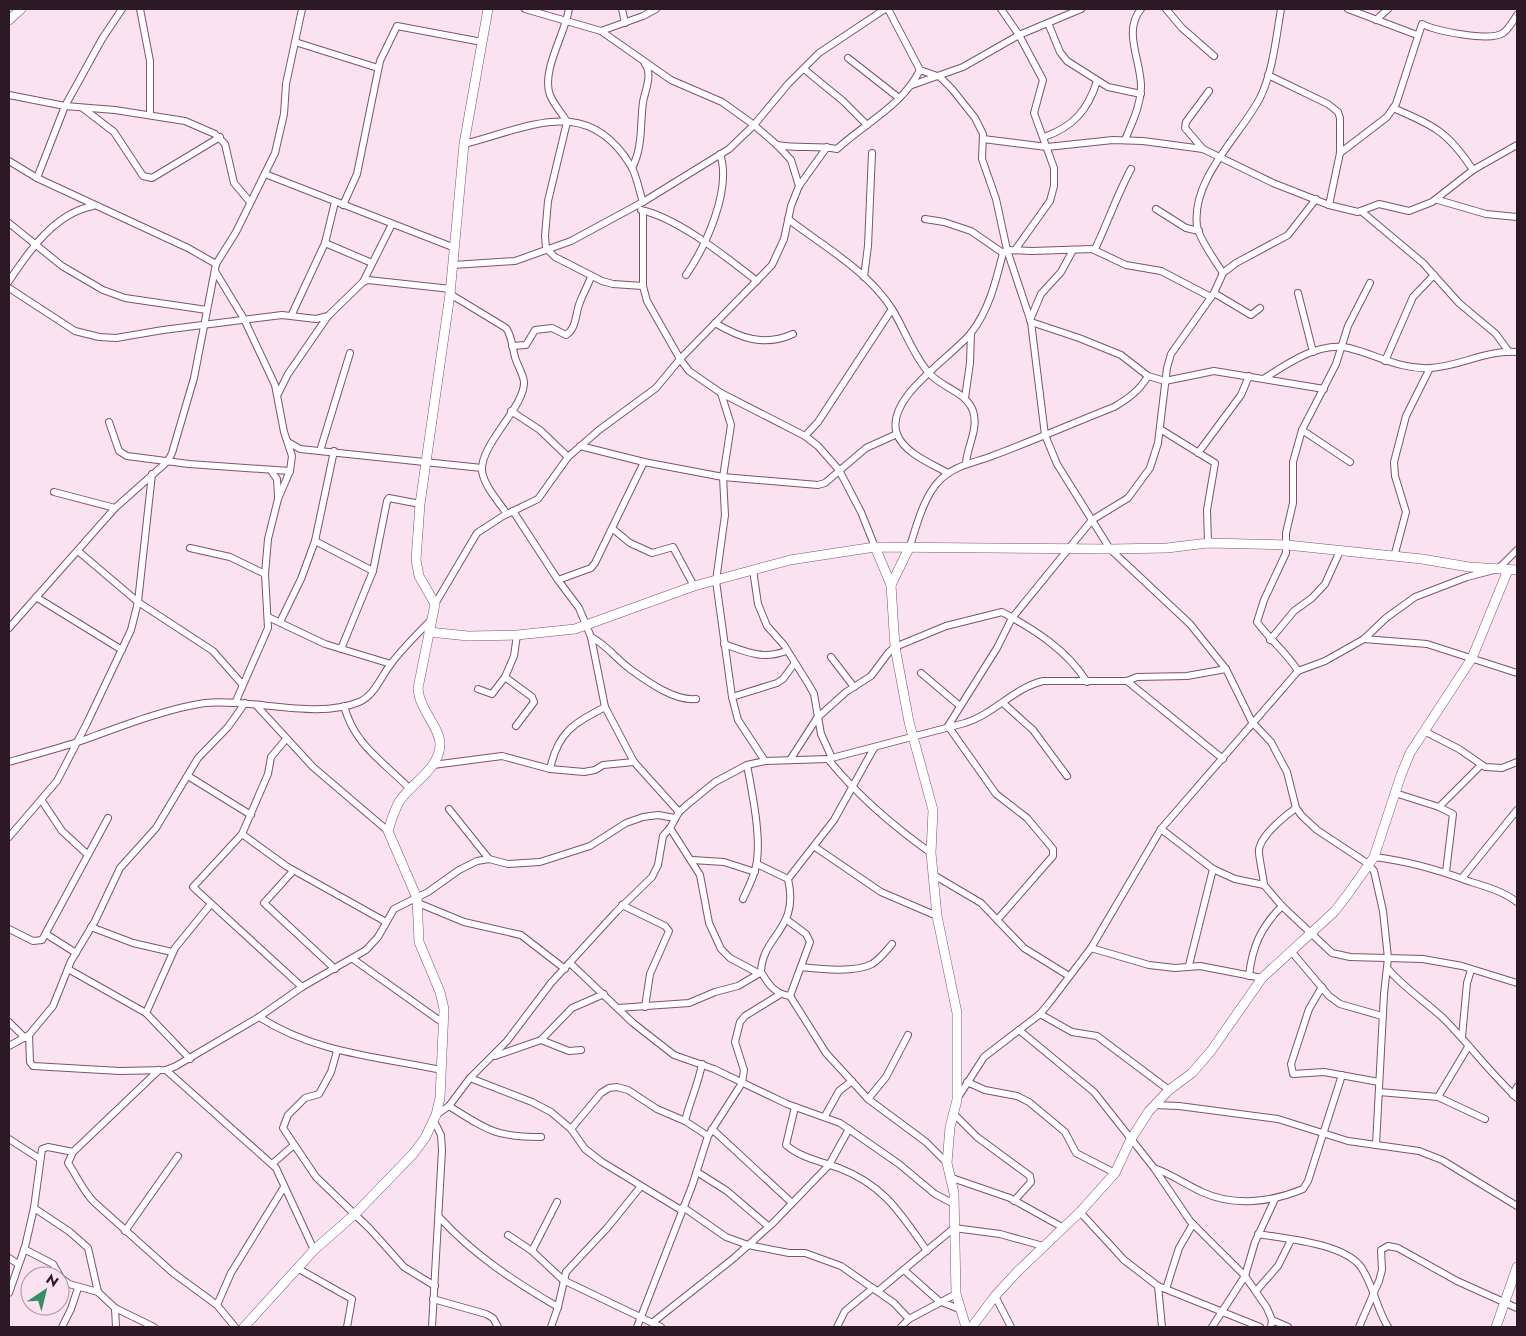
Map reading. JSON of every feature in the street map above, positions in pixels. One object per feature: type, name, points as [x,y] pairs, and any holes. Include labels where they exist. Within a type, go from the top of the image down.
[{"type":"street","points":[[9,20],[21,9]]},
{"type":"street","points":[[37,178],[65,106],[102,39],[122,9]]},
{"type":"street","points":[[140,9],[150,61],[150,115]]},
{"type":"street","points":[[9,628],[116,508],[168,461],[175,445],[178,428],[194,378],[215,268],[236,232],[275,153],[284,114],[286,84],[302,9]]},
{"type":"street","points":[[435,604],[422,584],[417,568],[420,504],[450,292],[464,144],[488,9]]},
{"type":"street","points":[[525,9],[601,31],[671,80],[722,102],[754,125],[791,160],[800,186]]},
{"type":"street","points":[[569,9],[567,22],[550,68],[548,83],[550,94],[568,122],[548,201],[545,236],[546,248],[555,257],[592,277],[613,284],[643,286]]},
{"type":"street","points":[[622,9],[625,23]]},
{"type":"street","points":[[601,31],[656,9]]},
{"type":"street","points":[[453,265],[507,263],[546,248],[571,241],[643,202],[720,154],[754,125],[804,68],[836,40],[886,9],[920,70],[940,77],[975,118],[983,134],[982,159],[996,200],[1005,251],[1030,321],[1046,435],[1057,464],[1110,549],[1190,624],[1226,670],[1252,722],[1271,742],[1281,760],[1287,772],[1296,808],[1317,830],[1371,860],[1419,863],[1502,893],[1517,902]]},
{"type":"street","points":[[1001,9],[1019,35],[1043,80],[1034,113],[1054,168],[1053,192],[1050,201],[1015,250]]},
{"type":"street","points":[[912,85],[940,77],[963,67],[1019,35],[1081,9]]},
{"type":"street","points":[[1125,140],[1137,114],[1140,94],[1140,71],[1132,34],[1135,17],[1141,9]]},
{"type":"street","points":[[1166,9],[1182,28],[1214,56]]},
{"type":"street","points":[[1222,274],[1197,226],[1200,200],[1220,156],[1251,113],[1268,75],[1281,9]]},
{"type":"street","points":[[1348,9],[1418,35]]},
{"type":"street","points":[[1376,20],[1388,9]]},
{"type":"street","points":[[1340,153],[1362,138],[1393,108],[1422,24],[1448,33],[1496,36],[1504,33],[1516,20]]},
{"type":"street","points":[[1048,23],[1060,52],[1067,60],[1097,81],[1118,90],[1140,94]]},
{"type":"street","points":[[343,204],[357,174],[378,68],[384,51],[397,26],[482,42]]},
{"type":"street","points":[[295,42],[378,68]]},
{"type":"street","points":[[848,58],[899,98]]},
{"type":"street","points":[[632,168],[641,143],[648,76],[648,67],[642,61]]},
{"type":"street","points":[[804,68],[843,101],[867,126]]},
{"type":"street","points":[[777,145],[809,149],[827,147],[837,149],[899,98],[912,85],[920,70]]},
{"type":"street","points":[[1268,75],[1334,107],[1340,118],[1340,153],[1329,204]]},
{"type":"street","points":[[1044,137],[1067,127],[1078,119],[1089,102],[1097,81]]},
{"type":"street","points":[[1203,149],[1185,128],[1186,122],[1209,91]]},
{"type":"street","points":[[9,95],[65,106],[150,115],[185,121],[220,137],[225,144],[234,183],[250,202]]},
{"type":"street","points":[[83,108],[114,132],[144,176],[152,178],[220,137]]},
{"type":"street","points":[[1393,108],[1443,132],[1456,145],[1473,170]]},
{"type":"street","points":[[464,144],[529,124],[552,121],[568,122],[608,136],[632,168],[643,202]]},
{"type":"street","points":[[983,139],[1047,147],[1125,140],[1203,149],[1273,183],[1348,211],[1358,212],[1379,204],[1409,211],[1438,200],[1473,170],[1517,145]]},
{"type":"street","points":[[388,831],[394,812],[410,788],[433,765],[438,755],[440,743],[422,705],[418,688],[435,604],[478,533],[510,513],[538,499],[568,457],[656,388],[680,359],[772,265],[778,254],[800,186],[827,147]]},
{"type":"street","points":[[686,275],[705,243],[715,217],[724,164],[720,154]]},
{"type":"street","points":[[864,277],[868,246],[872,154]]},
{"type":"street","points":[[9,161],[37,178],[78,196],[93,206],[162,236],[215,268],[244,319],[278,394],[278,410],[292,456],[290,472],[278,499]]},
{"type":"street","points":[[1095,249],[1110,217],[1116,196],[1131,169]]},
{"type":"street","points":[[264,174],[455,248]]},
{"type":"street","points":[[348,195],[353,208]]},
{"type":"street","points":[[948,726],[997,648],[1012,618],[1092,520],[1128,498],[1150,468],[1158,443],[1165,381],[1171,354],[1212,295],[1222,274],[1236,263],[1288,234],[1316,200]]},
{"type":"street","points":[[1438,200],[1486,214],[1517,217]]},
{"type":"street","points":[[292,314],[325,243],[335,202]]},
{"type":"street","points":[[9,281],[37,244],[59,221],[77,211],[93,206]]},
{"type":"street","points":[[632,208],[664,217],[705,243],[757,281]]},
{"type":"street","points":[[1156,210],[1186,228],[1199,231]]},
{"type":"street","points":[[643,211],[643,286],[647,301],[654,315],[680,359],[689,370],[721,393],[805,436],[832,459],[861,512],[891,585],[895,647],[913,737],[933,810],[932,874],[937,916],[957,1013],[957,1100]]},
{"type":"street","points":[[1361,211],[1423,263],[1459,304],[1496,334],[1509,352]]},
{"type":"street","points":[[925,219],[944,222],[971,231],[1005,251],[1095,249],[1126,265],[1161,271],[1250,315],[1260,308]]},
{"type":"street","points":[[788,220],[864,277],[892,309],[918,359],[929,374],[948,389],[965,398],[975,416],[966,463]]},
{"type":"street","points":[[9,222],[62,266],[104,290],[125,298],[207,310]]},
{"type":"street","points":[[278,394],[288,374],[328,316],[363,282],[392,224]]},
{"type":"street","points":[[325,243],[372,263]]},
{"type":"street","points":[[1030,321],[1041,294],[1061,272],[1073,250]]},
{"type":"street","points":[[948,473],[911,451],[897,434],[897,417],[908,394],[971,333],[990,300],[1005,251]]},
{"type":"street","points":[[1385,362],[1413,297],[1434,275]]},
{"type":"street","points":[[512,346],[526,345],[536,330],[552,328],[566,335],[569,333],[573,329],[579,305],[592,277]]},
{"type":"street","points":[[363,282],[376,279],[450,292],[469,307],[501,323],[510,332],[512,346],[524,384],[487,453],[482,468],[485,481],[578,608],[591,637],[605,707],[634,762],[677,815]]},
{"type":"street","points":[[1298,671],[1292,660],[1270,640],[1257,622],[1264,600],[1286,553],[1286,534],[1293,503],[1293,462],[1302,430],[1324,389],[1343,347],[1348,326],[1370,283]]},
{"type":"street","points":[[9,288],[75,331],[99,337],[124,338],[163,330],[292,314],[316,319],[328,316]]},
{"type":"street","points":[[1298,293],[1313,352]]},
{"type":"street","points":[[805,436],[818,422],[892,309]]},
{"type":"street","points":[[1030,321],[1121,355],[1148,376],[1165,381],[1214,371],[1324,389]]},
{"type":"street","points":[[715,323],[737,335],[758,341],[778,340],[793,334]]},
{"type":"street","points":[[965,398],[971,333]]},
{"type":"street","points":[[1265,378],[1313,352],[1343,347],[1385,362],[1430,368],[1496,352],[1517,352]]},
{"type":"street","points":[[320,451],[350,353]]},
{"type":"street","points":[[1394,557],[1406,512],[1395,476],[1394,462],[1406,416],[1430,368]]},
{"type":"street","points":[[891,585],[910,546],[929,496],[948,473],[966,463],[991,457],[1114,407],[1132,397],[1141,388],[1148,376]]},
{"type":"street","points":[[1198,453],[1241,394],[1249,376]]},
{"type":"street","points":[[721,393],[731,425],[723,477],[725,515],[716,581],[732,697],[738,720],[765,761]]},
{"type":"street","points":[[510,411],[540,430],[568,457]]},
{"type":"street","points":[[109,422],[119,451],[127,456],[272,472],[290,472]]},
{"type":"street","points":[[1160,429],[1198,453],[1209,457],[1216,465],[1207,510],[1208,543]]},
{"type":"street","points":[[1302,430],[1350,462]]},
{"type":"street","points":[[580,446],[644,462],[723,477],[818,485],[825,483],[866,448],[897,434]]},
{"type":"street","points":[[288,442],[300,449],[334,451],[482,468]]},
{"type":"street","points":[[292,456],[300,449]]},
{"type":"street","points":[[280,622],[301,579],[315,541],[334,451]]},
{"type":"street","points":[[558,580],[591,568],[613,529],[644,462]]},
{"type":"street","points":[[236,701],[242,684],[265,640],[268,628],[265,574],[268,539],[279,488],[272,472]]},
{"type":"street","points":[[9,837],[42,801],[57,781],[78,742],[122,650],[135,618],[152,474]]},
{"type":"street","points":[[54,492],[116,508]]},
{"type":"street","points":[[341,650],[373,571],[387,501],[389,498],[420,504]]},
{"type":"street","points":[[613,529],[630,543],[652,553],[673,547],[694,586]]},
{"type":"street","points":[[315,541],[373,571]]},
{"type":"street","points":[[429,632],[468,636],[517,635],[585,627],[694,586],[790,560],[853,548],[910,546],[1110,549],[1167,548],[1208,543],[1287,545],[1513,570],[1472,658],[1410,753],[1371,860],[1341,904],[1262,978],[1211,1051],[1192,1073],[1169,1090],[1155,1105],[1131,1139],[1115,1173],[1080,1212],[1043,1246],[995,1296],[972,1327]]},
{"type":"street","points":[[190,548],[230,557],[265,574]]},
{"type":"street","points":[[966,1327],[956,1294],[954,1204],[952,1178],[947,1163],[947,1144],[957,1100],[984,1057],[1040,1014],[1091,948],[1161,829],[1298,671],[1325,661],[1364,639],[1386,618],[1415,596],[1467,577],[1498,569],[1517,550]]},
{"type":"street","points":[[78,551],[138,602],[213,650],[242,684]]},
{"type":"street","points":[[1270,640],[1294,611],[1312,598],[1325,584],[1340,551]]},
{"type":"street","points":[[753,570],[758,604],[767,626],[784,645],[814,694],[817,718],[830,758],[852,787],[893,824],[931,853]]},
{"type":"street","points":[[36,598],[122,650]]},
{"type":"street","points":[[790,760],[817,718],[838,698],[871,676],[895,647],[955,623],[1002,612],[1072,659],[1087,682]]},
{"type":"street","points":[[268,617],[341,650],[391,664]]},
{"type":"street","points":[[9,762],[191,706],[236,701],[256,705],[312,708],[344,706],[366,698],[391,664],[432,619]]},
{"type":"street","points":[[478,688],[492,694],[505,677],[514,656],[517,635]]},
{"type":"street","points":[[591,637],[604,643],[630,669],[676,697],[685,700],[696,700]]},
{"type":"street","points":[[1364,639],[1427,644],[1517,673]]},
{"type":"street","points":[[724,644],[762,656],[772,657],[786,651]]},
{"type":"street","points":[[831,657],[854,687]]},
{"type":"street","points":[[732,697],[776,683],[783,679],[794,664]]},
{"type":"street","points":[[435,1118],[449,1106],[470,1078],[494,1056],[570,963],[622,905],[652,877],[658,865],[663,836],[677,815],[715,782],[747,765],[765,761],[830,758],[874,748],[981,718],[1032,684],[1044,682],[1127,681],[1138,677],[1187,676],[1226,670]]},
{"type":"street","points":[[921,673],[960,706]]},
{"type":"street","points":[[505,677],[534,700],[533,705],[516,726]]},
{"type":"street","points":[[1127,681],[1223,759]]},
{"type":"street","points":[[9,1046],[27,1036],[58,998],[68,969],[120,868],[156,828],[205,748],[228,727],[244,703]]},
{"type":"street","points":[[1004,703],[1033,730],[1067,776]]},
{"type":"street","points":[[244,1327],[314,1250],[355,1214],[413,1154],[435,1118],[440,1098],[443,1023],[440,992],[419,942],[418,901],[388,831],[333,787],[256,705]]},
{"type":"street","points":[[344,706],[348,722],[357,738],[410,788]]},
{"type":"street","points":[[550,769],[557,743],[566,731],[605,707]]},
{"type":"street","points":[[948,726],[996,794],[1027,818],[1053,850],[1053,856],[998,919]]},
{"type":"street","points":[[1424,731],[1459,748],[1481,765],[1492,769],[1517,762]]},
{"type":"street","points":[[286,739],[271,757],[268,774],[242,834],[233,846],[194,885],[194,889],[302,987]]},
{"type":"street","points":[[618,1008],[689,1003],[715,992],[748,982],[759,973],[764,957],[787,920],[791,903],[788,879],[815,847],[834,820],[874,748]]},
{"type":"street","points":[[433,765],[502,756],[550,769],[591,772],[603,765],[634,762]]},
{"type":"street","points":[[744,899],[757,864],[756,825],[747,765]]},
{"type":"street","points":[[1439,806],[1481,765]]},
{"type":"street","points":[[188,776],[251,815]]},
{"type":"street","points":[[1395,792],[1439,806],[1453,814],[1446,872]]},
{"type":"street","points":[[42,801],[62,831],[87,854]]},
{"type":"street","points":[[1296,808],[1274,826],[1258,851],[1264,885],[1282,906],[1332,953],[1350,957],[1423,959],[1517,983]]},
{"type":"street","points":[[449,809],[489,859]]},
{"type":"street","points":[[1462,878],[1517,810]]},
{"type":"street","points":[[235,1327],[216,1305],[172,1272],[87,1195],[77,1175],[68,1163],[73,1152],[162,1070],[190,1059],[221,1038],[259,1017],[302,987],[353,958],[373,943],[398,906],[418,901],[459,870],[477,861],[489,859],[508,864],[540,862],[590,846],[626,823],[643,817],[677,815]]},
{"type":"street","points":[[9,929],[37,942],[42,940],[108,818]]},
{"type":"street","points":[[670,828],[700,875],[709,923],[721,949],[730,958],[759,973],[779,995]]},
{"type":"street","points":[[1161,829],[1213,868],[1235,879],[1264,885]]},
{"type":"street","points":[[242,834],[293,871],[386,922]]},
{"type":"street","points":[[815,847],[887,895],[937,916]]},
{"type":"street","points":[[692,860],[724,862],[755,872]]},
{"type":"street","points":[[1371,860],[1377,879],[1388,958],[1382,1016],[1376,1145]]},
{"type":"street","points":[[757,864],[788,879]]},
{"type":"street","points":[[1189,965],[1213,868]]},
{"type":"street","points":[[293,871],[264,903],[335,969]]},
{"type":"street","points":[[932,874],[968,894],[998,919],[1024,948],[1069,976]]},
{"type":"street","points":[[418,901],[464,922],[521,935],[565,969]]},
{"type":"street","points":[[146,1013],[172,952],[195,921],[210,905]]},
{"type":"street","points":[[622,905],[665,926],[669,931],[650,974],[645,1007]]},
{"type":"street","points":[[1249,976],[1254,944],[1270,918],[1282,906]]},
{"type":"street","points":[[787,920],[809,938],[801,968],[790,996]]},
{"type":"street","points":[[91,927],[133,943],[172,952]]},
{"type":"street","points":[[46,934],[76,953]]},
{"type":"street","points":[[801,968],[840,969],[865,966],[879,959],[892,944]]},
{"type":"street","points":[[1091,948],[1149,965],[1175,968],[1189,965],[1262,978]]},
{"type":"street","points":[[1291,951],[1322,987],[1340,1004],[1382,1016]]},
{"type":"street","points":[[353,958],[443,1023]]},
{"type":"street","points":[[570,963],[633,1023],[674,1055],[687,1061],[702,1064],[795,1107],[825,1116],[849,1129],[899,1164],[935,1194],[954,1204]]},
{"type":"street","points":[[68,969],[146,1013],[190,1059]]},
{"type":"street","points":[[1388,969],[1462,1037],[1468,1047],[1515,1096]]},
{"type":"street","points":[[1462,1037],[1467,983],[1472,970]]},
{"type":"street","points":[[1322,987],[1309,1009],[1290,1069],[1293,1074],[1324,1072],[1379,1082]]},
{"type":"street","points":[[494,1056],[541,1040],[572,1008],[604,994]]},
{"type":"street","points":[[637,1327],[697,1172],[708,1136],[742,1083],[744,1070],[735,1042],[740,1022],[745,1016],[779,995],[790,996]]},
{"type":"street","points":[[790,996],[818,1042],[868,1099],[882,1112],[926,1142],[947,1163]]},
{"type":"street","points":[[1040,1014],[1072,1032],[1097,1036],[1169,1090]]},
{"type":"street","points":[[259,1017],[304,1041],[338,1051],[442,1070]]},
{"type":"street","points":[[9,1022],[27,1036],[30,1062],[33,1066],[162,1070],[272,1164],[314,1250]]},
{"type":"street","points":[[1019,1030],[1044,1053],[1086,1083],[1154,1168],[1172,1197],[1193,1224],[1245,1276],[1256,1291],[1272,1320],[1271,1327]]},
{"type":"street","points":[[868,1099],[886,1077],[908,1035]]},
{"type":"street","points":[[541,1040],[568,1051],[580,1050]]},
{"type":"street","points":[[1438,1097],[1468,1047]]},
{"type":"street","points":[[338,1051],[331,1072],[319,1094],[305,1098],[284,1124],[283,1128],[316,1177],[355,1214],[404,1267],[434,1286]]},
{"type":"street","points":[[685,1122],[689,1103],[698,1083],[702,1064]]},
{"type":"street","points":[[1154,1168],[1177,1177],[1199,1191],[1218,1198],[1249,1202],[1275,1199],[1306,1187],[1342,1074]]},
{"type":"street","points":[[470,1078],[532,1102],[557,1116],[571,1129],[586,1149],[641,1186],[726,1237],[748,1245],[782,1252],[805,1253],[841,1266],[876,1290],[909,1318]]},
{"type":"street","points":[[825,1116],[839,1091],[852,1080]]},
{"type":"street","points":[[967,1082],[985,1090],[1017,1096],[1029,1102],[1065,1132],[1076,1153],[1115,1173]]},
{"type":"street","points":[[571,1129],[601,1093],[609,1088],[617,1087],[628,1090],[657,1109],[685,1122],[708,1136]]},
{"type":"street","points":[[1515,1096],[1517,1087]]},
{"type":"street","points":[[1379,1092],[1438,1097],[1485,1119]]},
{"type":"street","points":[[1155,1105],[1179,1106],[1278,1119],[1348,1141],[1406,1148],[1433,1155],[1517,1206]]},
{"type":"street","points":[[449,1106],[478,1126],[497,1133],[511,1137],[541,1137]]},
{"type":"street","points":[[795,1107],[786,1145],[812,1160],[859,1178],[886,1196],[899,1210],[927,1251]]},
{"type":"street","points":[[953,1113],[976,1137],[1030,1176],[1031,1182],[1014,1201]]},
{"type":"street","points":[[432,1327],[440,1218],[442,1150],[435,1118]]},
{"type":"street","points":[[712,1129],[792,1203]]},
{"type":"street","points":[[652,1323],[748,1245],[792,1203],[829,1165],[849,1129]]},
{"type":"street","points":[[9,1139],[40,1159]]},
{"type":"street","points":[[272,1164],[294,1145]]},
{"type":"street","points":[[9,1293],[24,1249],[34,1208],[40,1159],[44,1147],[73,1152]]},
{"type":"street","points":[[125,1231],[178,1156]]},
{"type":"street","points":[[697,1172],[727,1191],[768,1226]]},
{"type":"street","points":[[952,1178],[975,1184],[1014,1201],[1062,1228]]},
{"type":"street","points":[[551,1327],[566,1272],[608,1227],[641,1186]]},
{"type":"street","points":[[216,1305],[231,1273],[284,1187]]},
{"type":"street","points":[[1212,1327],[1245,1276],[1258,1234],[1275,1199]]},
{"type":"street","points":[[532,1251],[557,1202]]},
{"type":"street","points":[[34,1208],[70,1232],[88,1248],[98,1292]]},
{"type":"street","points":[[1080,1212],[1124,1260],[1158,1286],[1222,1310],[1260,1327]]},
{"type":"street","points":[[440,1218],[462,1242],[489,1264],[558,1307]]},
{"type":"street","points":[[1166,1289],[1179,1248],[1193,1224]]},
{"type":"street","points":[[837,1327],[845,1311],[904,1270],[954,1228],[1000,1234],[1043,1246]]},
{"type":"street","points":[[1258,1234],[1321,1246],[1356,1262],[1375,1293],[1379,1311],[1388,1327]]},
{"type":"street","points":[[508,1235],[532,1251],[563,1280],[661,1327]]},
{"type":"street","points":[[1256,1291],[1278,1266],[1291,1240]]},
{"type":"street","points":[[1359,1327],[1375,1293],[1382,1270],[1381,1250],[1388,1246],[1398,1248],[1457,1281],[1517,1308]]},
{"type":"street","points":[[24,1249],[53,1264],[65,1282],[78,1288],[98,1292],[115,1308],[154,1327]]},
{"type":"street","points":[[9,1258],[18,1264]]},
{"type":"street","points":[[1496,1327],[1517,1267]]},
{"type":"street","points":[[297,1268],[352,1300],[347,1327]]},
{"type":"street","points":[[904,1270],[939,1300],[959,1309]]},
{"type":"street","points":[[1158,1286],[1162,1327]]},
{"type":"street","points":[[62,1327],[78,1288]]},
{"type":"street","points":[[902,1327],[909,1318],[939,1300],[956,1294]]},
{"type":"street","points":[[995,1296],[1011,1327]]},
{"type":"street","points":[[433,1300],[486,1314],[493,1318],[498,1327]]},
{"type":"street","points":[[115,1308],[116,1327]]},
{"type":"street","points":[[1272,1320],[1288,1327]]}]
